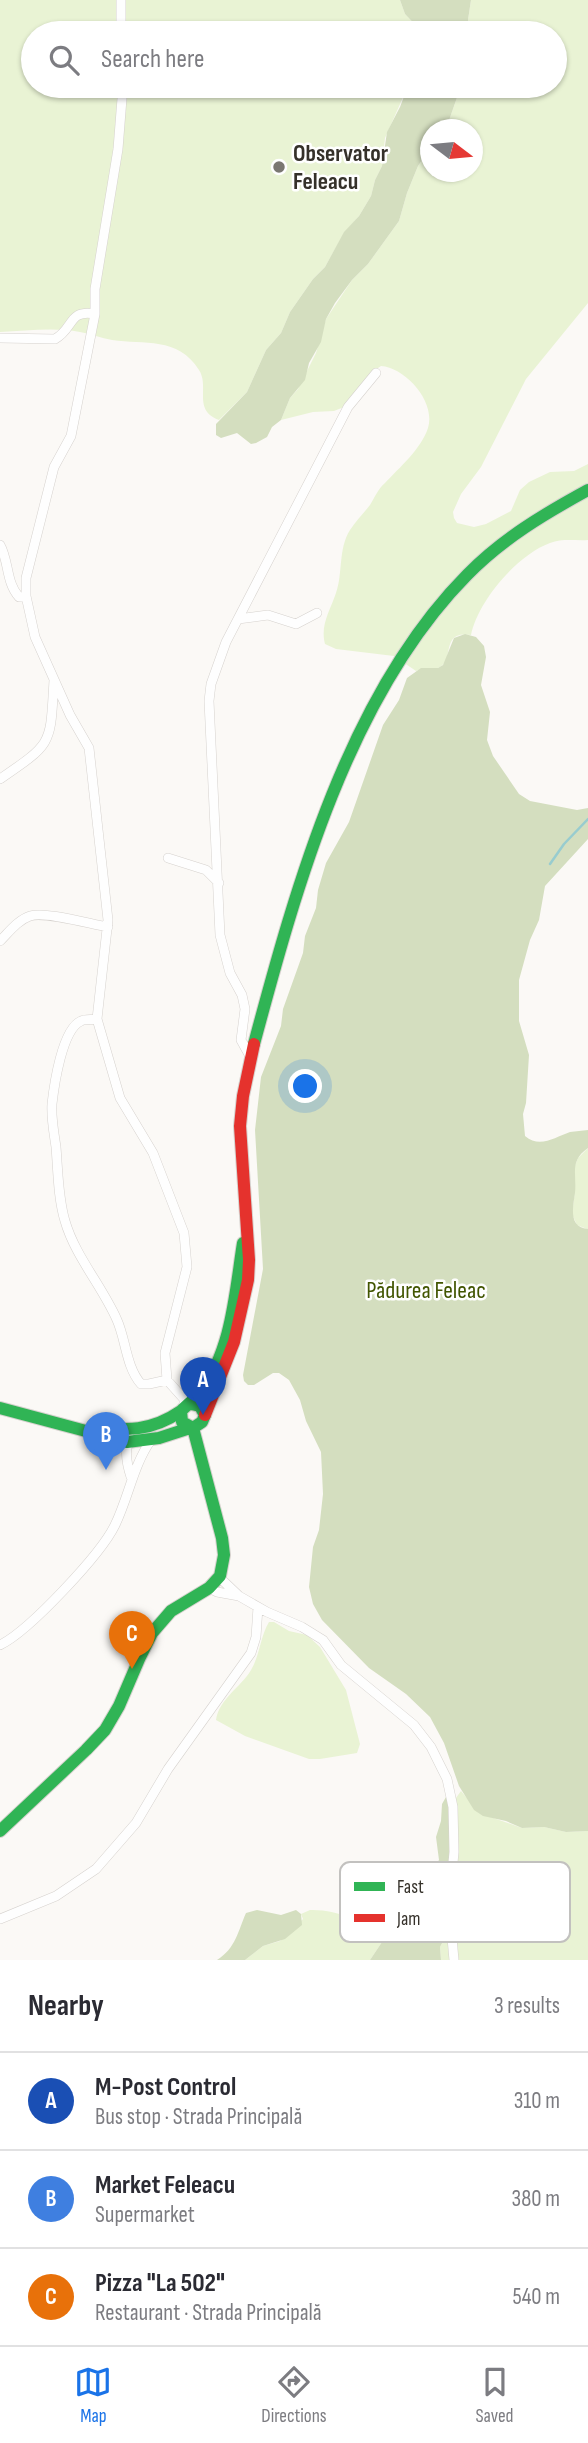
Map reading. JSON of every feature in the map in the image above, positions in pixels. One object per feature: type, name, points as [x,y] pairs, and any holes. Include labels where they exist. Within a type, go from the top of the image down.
[{"type":"main road","points":[[0,1408],[127,1442],[151,1440],[202,1423],[209,1398],[228,1362],[250,1265],[240,1129],[241,1109],[252,1059],[291,909],[355,742],[396,662],[434,611],[479,563],[534,519],[588,490]]},
{"type":"main road","points":[[0,1401],[107,1428],[137,1430],[157,1426],[185,1407],[207,1382],[222,1347],[231,1315],[246,1232]]},
{"type":"main road","points":[[185,1407],[200,1406],[205,1415]]},
{"type":"main road","points":[[0,1831],[33,1797],[89,1748],[112,1720],[153,1631],[172,1611],[220,1578],[224,1559],[221,1536],[191,1428],[182,1422],[185,1407]]},
{"type":"street","points":[[121,0],[121,21]]},
{"type":"street","points":[[121,98],[118,149],[95,289],[95,314],[71,436],[54,467],[26,578],[26,596],[35,637],[70,715],[89,748],[108,927],[97,1019],[120,1098],[153,1153],[184,1233],[187,1267],[165,1353],[167,1380],[184,1399],[185,1407]]},
{"type":"street","points":[[0,338],[55,339],[62,335],[76,315],[84,312],[95,314]]},
{"type":"street","points":[[252,1059],[241,1040],[245,1009],[242,995],[230,973],[220,935],[209,701],[217,664],[238,619],[348,407],[376,373]]},
{"type":"street","points":[[0,545],[12,589],[19,597],[26,596]]},
{"type":"street","points":[[238,619],[268,615],[296,624],[317,612]]},
{"type":"street","points":[[0,779],[33,757],[46,743],[51,730],[54,675]]},
{"type":"street","points":[[167,858],[206,870],[219,883]]},
{"type":"street","points":[[0,941],[29,916],[43,914],[108,927]]},
{"type":"street","points":[[97,1019],[80,1021],[73,1028],[66,1039],[61,1057],[52,1106],[61,1205],[76,1248],[108,1300],[124,1335],[132,1370],[141,1384],[167,1380]]},
{"type":"street","points":[[131,1477],[127,1466],[127,1442],[137,1430]]},
{"type":"street","points":[[0,1645],[33,1621],[100,1548],[114,1527],[131,1477],[151,1440]]},
{"type":"street","points":[[220,1578],[239,1596],[323,1640],[341,1665],[414,1725],[431,1747],[447,1779],[453,1807],[453,1862]]},
{"type":"street","points":[[209,1588],[239,1596]]},
{"type":"street","points":[[0,1919],[56,1896],[96,1869],[136,1823],[168,1769],[251,1653],[256,1637],[258,1607]]},
{"type":"street","points":[[452,1942],[454,1960]]},
{"type":"green space","points":[[0,0],[400,0],[405,14],[412,21],[21,21],[21,98],[403,98],[385,138],[382,166],[371,196],[344,233],[325,267],[313,279],[290,312],[281,333],[266,350],[247,392],[219,420],[206,410],[199,370],[191,359],[171,347],[112,340],[70,331],[0,332]]},
{"type":"green space","points":[[400,0],[471,0],[468,21],[412,21],[405,14]]},
{"type":"green space","points":[[471,0],[588,0],[588,303],[526,379],[481,467],[461,494],[453,512],[454,518],[457,523],[474,527],[486,524],[511,511],[520,490],[529,482],[550,472],[574,471],[588,464],[588,540],[555,541],[525,558],[512,568],[490,594],[471,635],[461,635],[451,641],[446,659],[438,668],[416,671],[394,656],[336,649],[325,644],[324,631],[338,585],[346,537],[380,488],[410,457],[425,436],[429,418],[423,397],[400,373],[381,366],[372,372],[344,407],[281,420],[290,398],[298,389],[316,353],[326,319],[352,280],[368,264],[399,221],[420,163],[420,182],[483,182],[483,119],[449,119],[457,98],[567,98],[567,21],[468,21]]},
{"type":"green space","points":[[403,98],[457,98],[449,119],[420,119],[420,163],[399,221],[335,303],[326,319],[321,342],[309,363],[305,380],[290,398],[281,420],[272,427],[267,437],[256,443],[251,444],[237,433],[221,438],[216,435],[216,424],[247,392],[266,350],[281,333],[290,312],[313,279],[325,267],[344,232],[359,216],[371,196],[382,166],[387,132]]},
{"type":"green space","name":"Pădurea Feleac","points":[[465,634],[476,637],[484,646],[486,657],[481,685],[490,712],[487,740],[493,756],[519,794],[530,801],[577,810],[588,808],[588,839],[545,886],[539,920],[530,940],[519,980],[519,1021],[529,1055],[523,1114],[525,1136],[542,1142],[570,1132],[588,1130],[588,1148],[578,1158],[575,1168],[573,1216],[577,1224],[588,1229],[588,1831],[522,1828],[483,1816],[474,1810],[459,1786],[444,1743],[430,1717],[406,1694],[369,1668],[322,1620],[313,1604],[309,1587],[323,1494],[321,1452],[289,1380],[279,1373],[273,1373],[254,1385],[248,1385],[243,1375],[263,1269],[255,1130],[261,1077],[281,1026],[283,1009],[303,953],[305,936],[316,908],[326,863],[349,822],[383,725],[399,700],[407,678],[421,668],[438,668],[443,665],[454,638]]},
{"type":"green space","points":[[588,1148],[587,1229],[577,1225],[572,1214],[574,1168],[578,1158]]},
{"type":"green space","points":[[269,1622],[307,1635],[320,1647],[346,1690],[360,1744],[357,1753],[309,1759],[245,1736],[216,1720],[221,1706],[251,1670]]},
{"type":"green space","points":[[461,1791],[479,1813],[522,1828],[588,1831],[588,1960],[441,1960],[440,1947],[443,1942],[570,1942],[570,1862],[458,1862],[453,1802]]},
{"type":"green space","points":[[446,1797],[455,1807],[458,1818],[454,1836],[457,1862],[438,1862],[436,1837],[442,1804]]},
{"type":"green space","points":[[257,1910],[281,1915],[296,1910],[301,1914],[302,1925],[285,1939],[263,1946],[245,1960],[217,1960],[232,1945],[246,1913]]},
{"type":"green space","points":[[320,1910],[340,1915],[340,1942],[382,1942],[370,1960],[245,1960],[263,1946],[280,1941],[303,1919],[301,1914]]},
{"type":"green space","points":[[382,1942],[443,1942],[440,1947],[441,1960],[370,1960]]},
{"type":"waterway","points":[[550,864],[564,844],[588,819]]},
{"type":"traffic: fast","points":[[254,1044],[288,921],[332,795],[359,734],[390,676],[426,623],[480,562],[524,528],[588,490]]},
{"type":"traffic: fast","points":[[191,1404],[200,1406],[205,1415],[202,1422],[193,1428],[182,1422],[181,1411],[211,1376],[226,1340],[243,1243]]},
{"type":"traffic: fast","points":[[0,1408],[127,1442],[159,1438],[190,1428]]},
{"type":"traffic: fast","points":[[93,1425],[117,1429],[139,1428],[160,1423],[181,1411]]},
{"type":"traffic: fast","points":[[0,1831],[105,1730],[119,1706],[152,1633],[171,1611],[209,1588],[220,1576],[224,1555],[222,1538],[193,1428]]},
{"type":"traffic: jam","points":[[205,1415],[234,1342],[248,1280],[240,1126],[254,1044]]},
{"type":"place","name":"Observator Feleacu","points":[[279,167]]},
{"type":"place","name":"M-Post Control","points":[[203,1415]]},
{"type":"place","name":"Market Feleacu","points":[[106,1470]]},
{"type":"place","name":"Pizza \"La 502\"","points":[[132,1669]]}]
